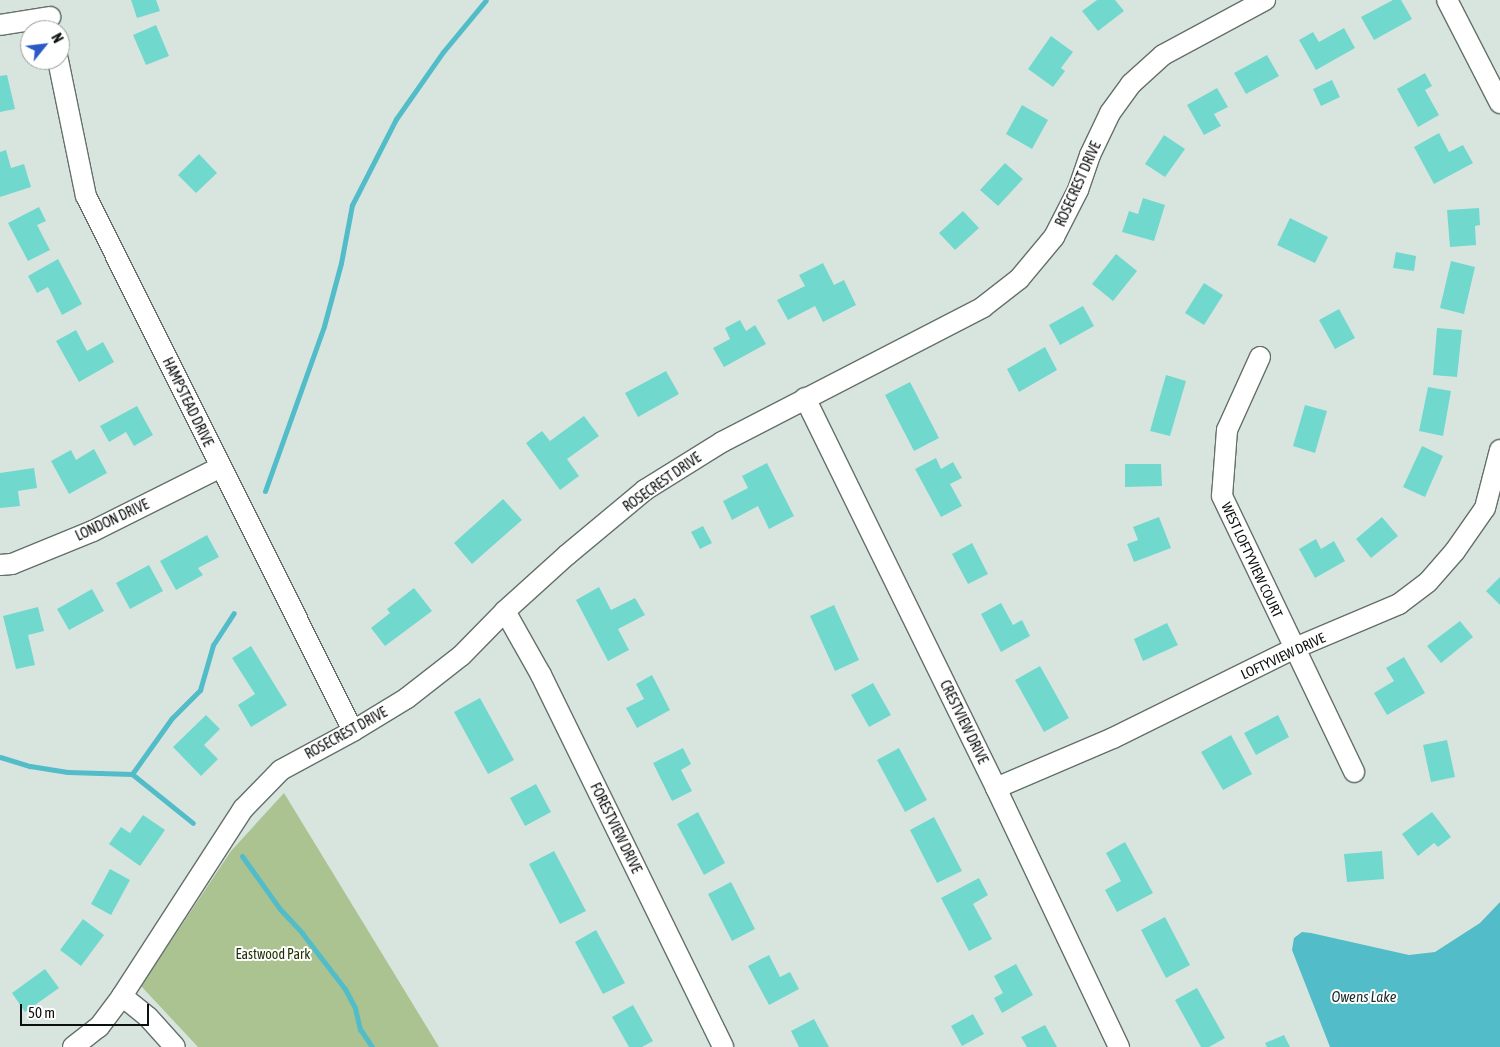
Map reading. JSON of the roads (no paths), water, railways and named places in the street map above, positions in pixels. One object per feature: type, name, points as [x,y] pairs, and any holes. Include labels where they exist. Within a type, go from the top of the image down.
[{"type":"street","name":"ROSECREST DRIVE","points":[[72,1047],[99,1027],[122,996],[243,810],[281,770],[353,731],[407,698],[461,656],[504,611],[645,490],[722,442],[984,307],[1019,279],[1054,237],[1078,190],[1090,154],[1110,113],[1131,84],[1163,55],[1265,0]]},
{"type":"street","points":[[1446,0],[1500,103]]},
{"type":"street","points":[[0,25],[50,16]]},
{"type":"street","name":"HAMPSTEAD DRIVE","points":[[60,70],[86,196],[353,731]]},
{"type":"street","name":"WEST LOFTYVIEW COURT","points":[[1260,356],[1227,430],[1222,496],[1354,772]]},
{"type":"street","name":"CRESTVIEW DRIVE","points":[[806,398],[996,788],[1119,1047]]},
{"type":"street","name":"LOFTYVIEW DRIVE","points":[[996,788],[1114,738],[1295,648],[1399,604],[1428,582],[1455,551],[1485,508],[1500,450]]},
{"type":"street","name":"LONDON DRIVE","points":[[0,565],[12,564],[93,531],[221,467]]},
{"type":"street","name":"FORESTVIEW DRIVE","points":[[504,611],[541,675],[723,1047]]},
{"type":"street","points":[[122,996],[148,1017],[175,1047]]},
{"type":"water","name":"Owens Lake","points":[[1500,902],[1500,1047],[1330,1047],[1292,950],[1294,938],[1302,932],[1409,955],[1435,952],[1480,923]]},
{"type":"waterway","points":[[265,491],[324,326],[341,263],[352,205],[396,119],[443,52],[486,0]]},
{"type":"waterway","points":[[132,774],[172,718],[200,690],[213,645],[234,613]]},
{"type":"waterway","points":[[0,757],[30,766],[68,772],[132,774],[193,823]]},
{"type":"waterway","points":[[242,856],[280,909],[302,933],[345,989],[355,1008],[360,1029],[372,1047]]},
{"type":"park label","name":"Eastwood Park","points":[[273,954]]}]
